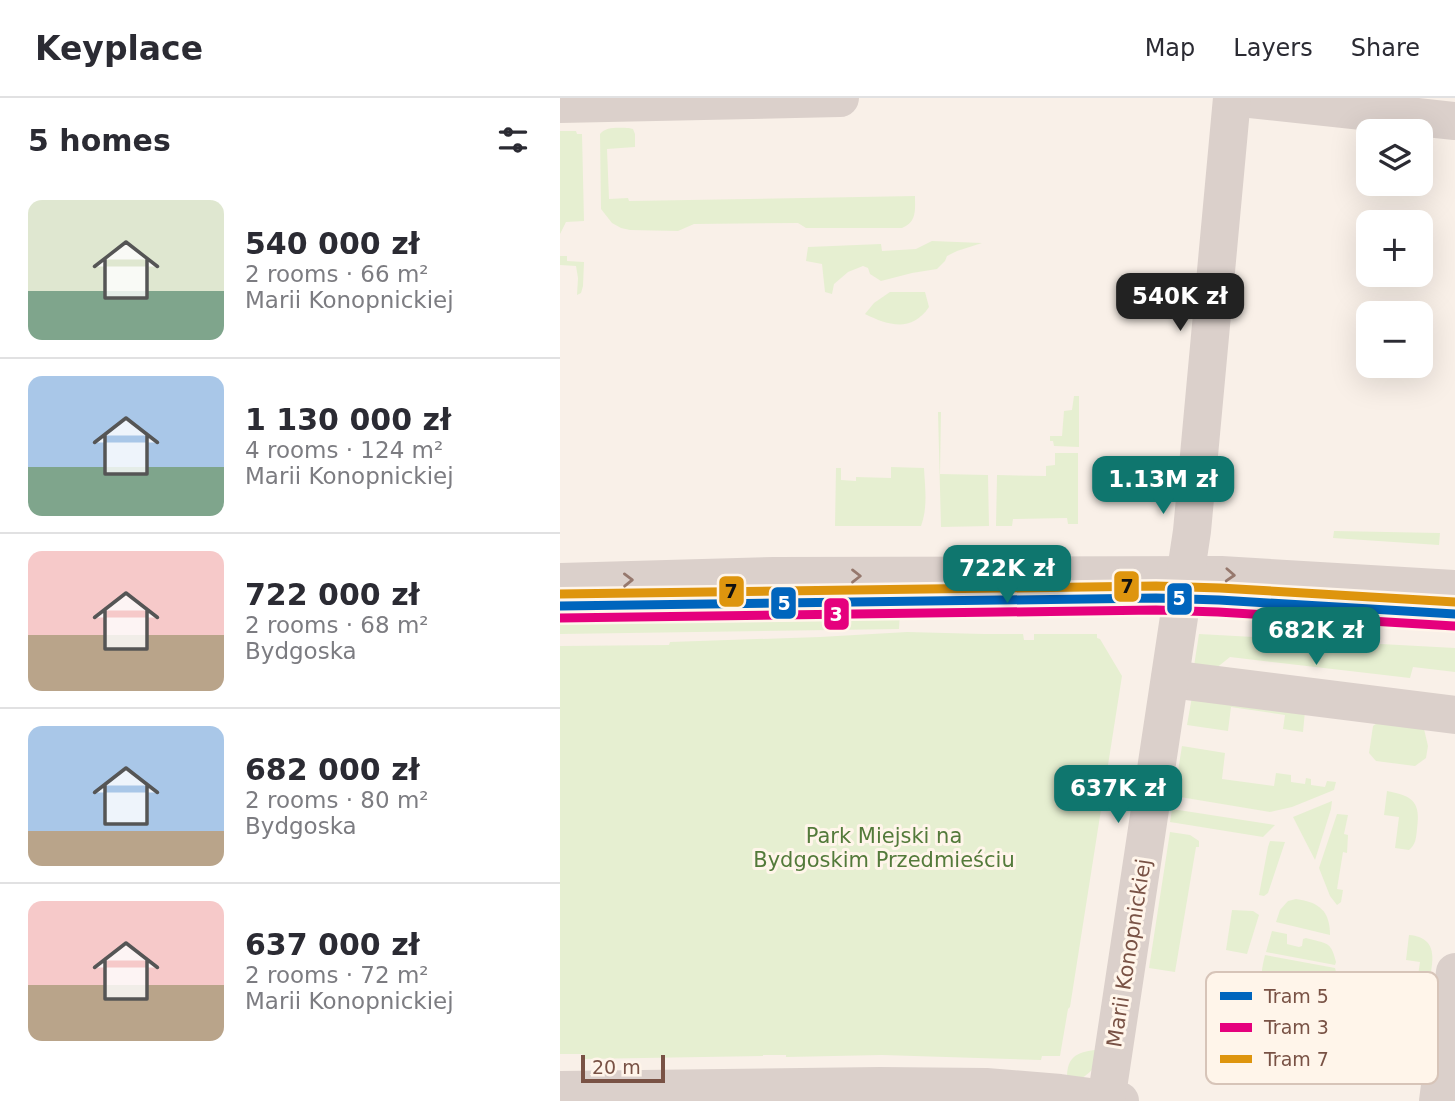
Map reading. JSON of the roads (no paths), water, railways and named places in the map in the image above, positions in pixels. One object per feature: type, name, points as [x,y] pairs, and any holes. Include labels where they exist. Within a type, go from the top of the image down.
[{"type":"street","points":[[560,104],[840,98]]},
{"type":"street","name":"Marii Konopnickiej","points":[[1110,1100],[1195,498],[1231,98]]},
{"type":"street","points":[[1241,98],[1455,121]]},
{"type":"street","points":[[560,582],[774,576],[1221,575],[1455,589]]},
{"type":"street","points":[[1170,679],[1455,715]]},
{"type":"street","points":[[1438,1101],[1455,972]]},
{"type":"street","points":[[560,1090],[986,1087],[1110,1100]]},
{"type":"tram line","name":"7","points":[[560,594],[1156,586],[1455,602]]},
{"type":"tram line","name":"5","points":[[560,606],[1156,598],[1455,614]]},
{"type":"tram line","name":"3","points":[[560,618],[1156,610],[1454,626]]},
{"type":"park label","name":"Park Miejski na Bydgoskim Przedmieściu","points":[[884,848]]}]
